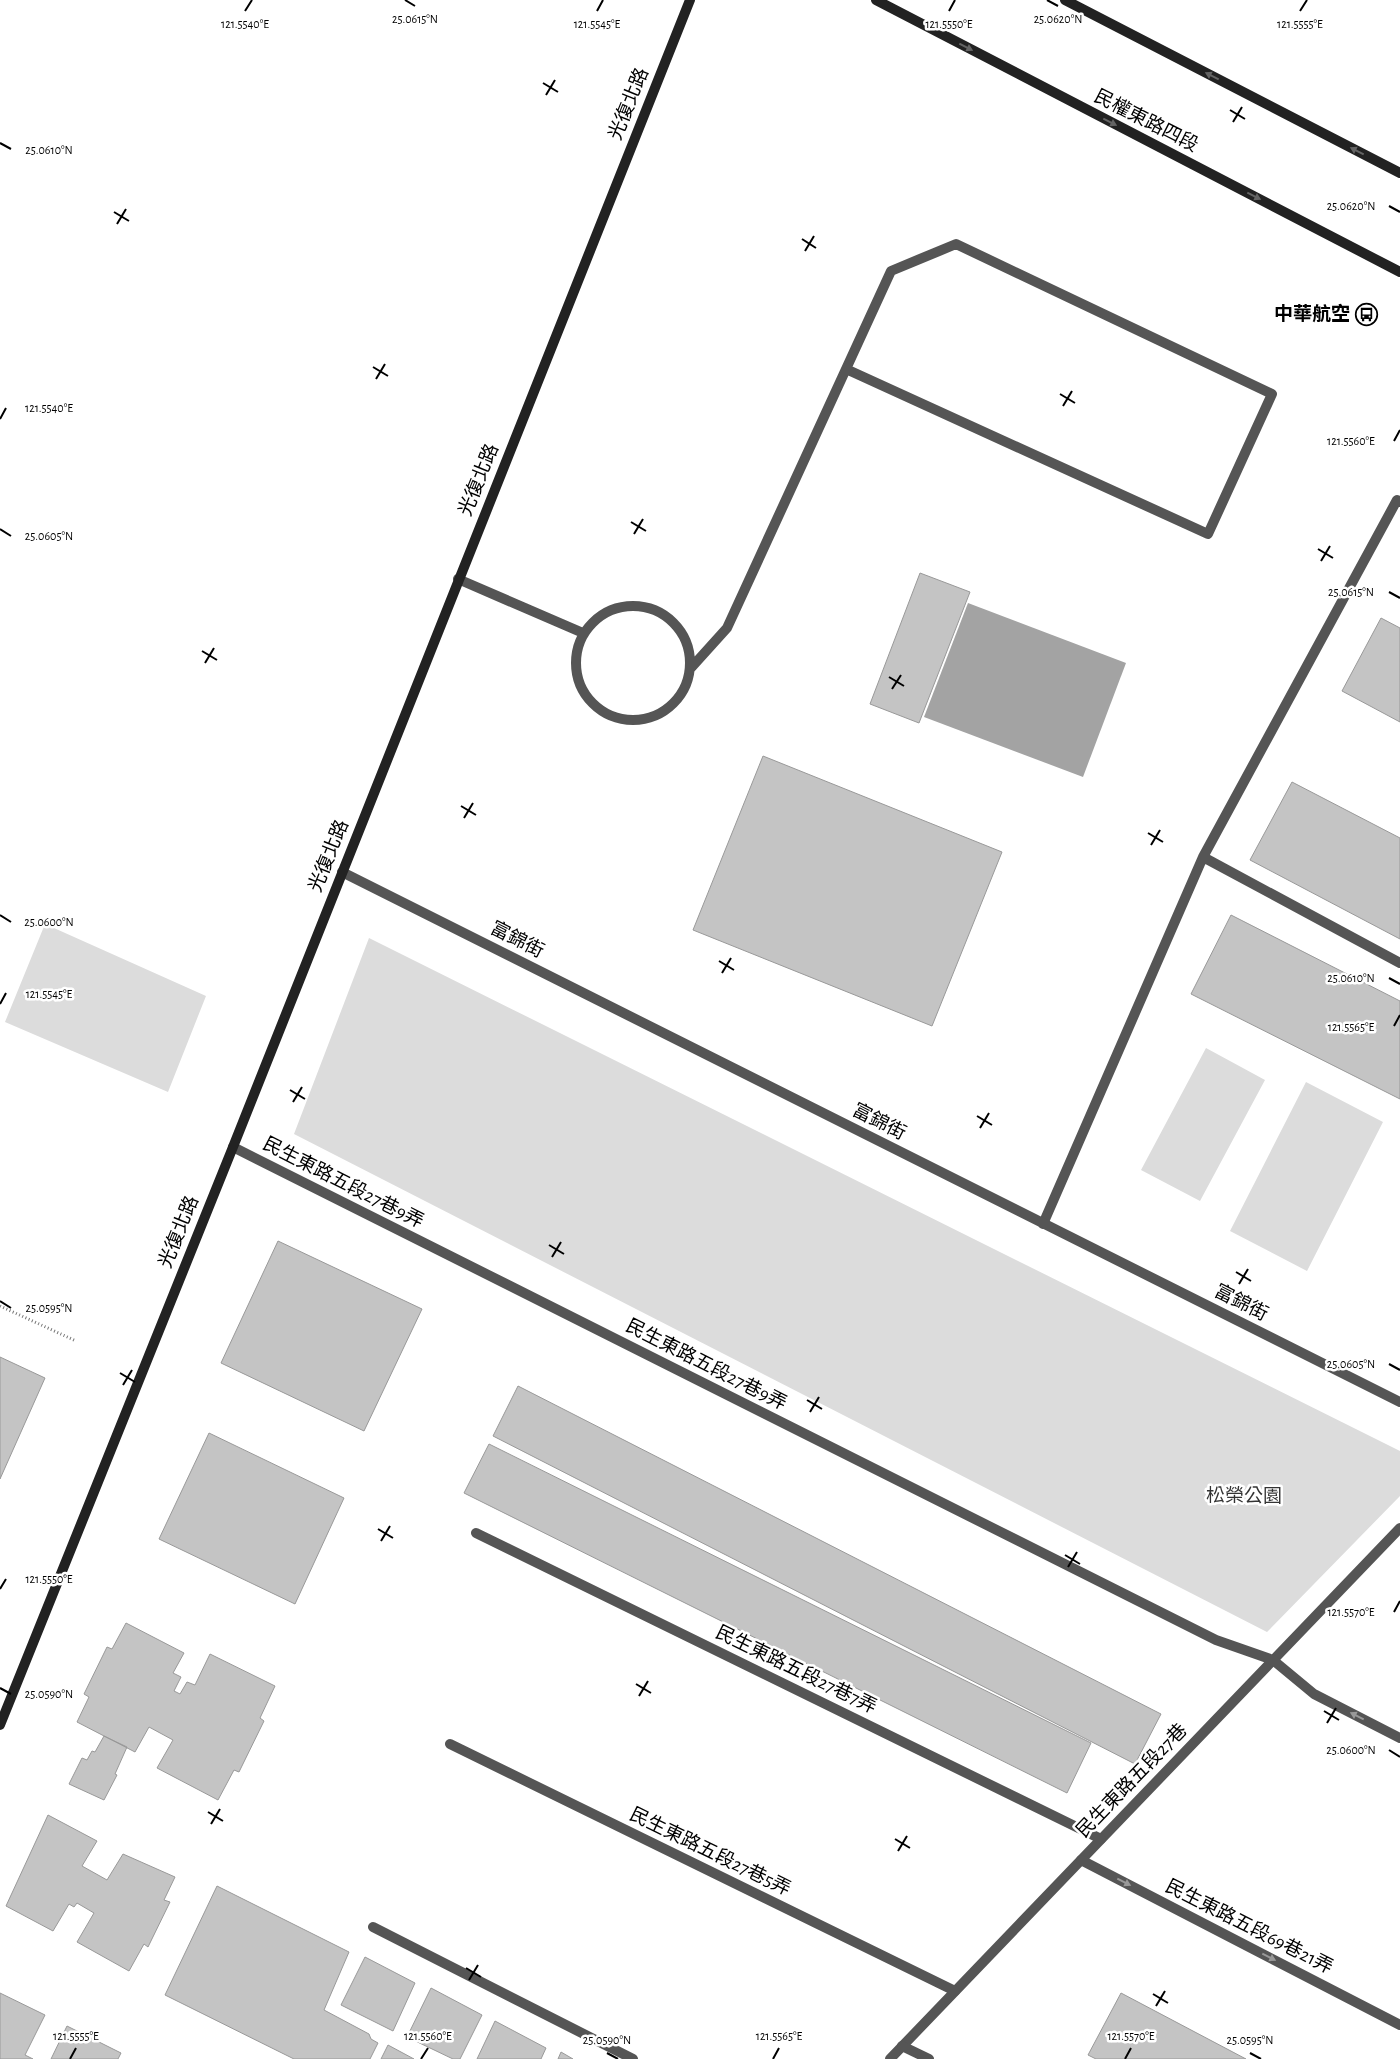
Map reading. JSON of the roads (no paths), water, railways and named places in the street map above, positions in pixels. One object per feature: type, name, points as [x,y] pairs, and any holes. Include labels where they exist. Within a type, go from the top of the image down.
[{"type":"street","name":"光復北路","points":[[0,1725],[233,1147],[690,0]]},
{"type":"street","name":"民權東路四段","points":[[876,0],[1400,272]]},
{"type":"street","points":[[1065,0],[1400,173]]},
{"type":"street","points":[[690,669],[687,644],[673,622],[651,608],[625,606],[601,615],[583,633],[575,657],[578,683],[592,704],[614,718],[640,721],[664,712],[682,693],[690,669],[727,628],[846,369],[891,272],[956,244],[1272,394],[1208,534],[846,369]]},
{"type":"street","points":[[1043,1224],[1203,857],[1396,500],[1400,502]]},
{"type":"street","points":[[458,580],[583,633]]},
{"type":"street","points":[[1203,857],[1400,963]]},
{"type":"street","name":"富錦街","points":[[342,872],[1400,1402]]},
{"type":"street","name":"民生東路五段27巷9弄","points":[[233,1147],[1216,1640],[1273,1660]]},
{"type":"street","name":"民生東路五段27巷","points":[[890,2059],[1400,1528]]},
{"type":"street","name":"民生東路五段27巷7弄","points":[[476,1533],[1101,1839]]},
{"type":"street","points":[[1273,1660],[1314,1694],[1400,1738]]},
{"type":"street","name":"民生東路五段27巷5弄","points":[[450,1744],[955,1991]]},
{"type":"street","name":"民生東路五段69巷21弄","points":[[1081,1860],[1400,2024]]},
{"type":"street","points":[[373,1927],[633,2059]]},
{"type":"street","points":[[902,2046],[929,2059]]},
{"type":"place","name":"中華航空","points":[[1366,314]]},
{"type":"park label","name":"松榮公園","points":[[1244,1496]]}]
